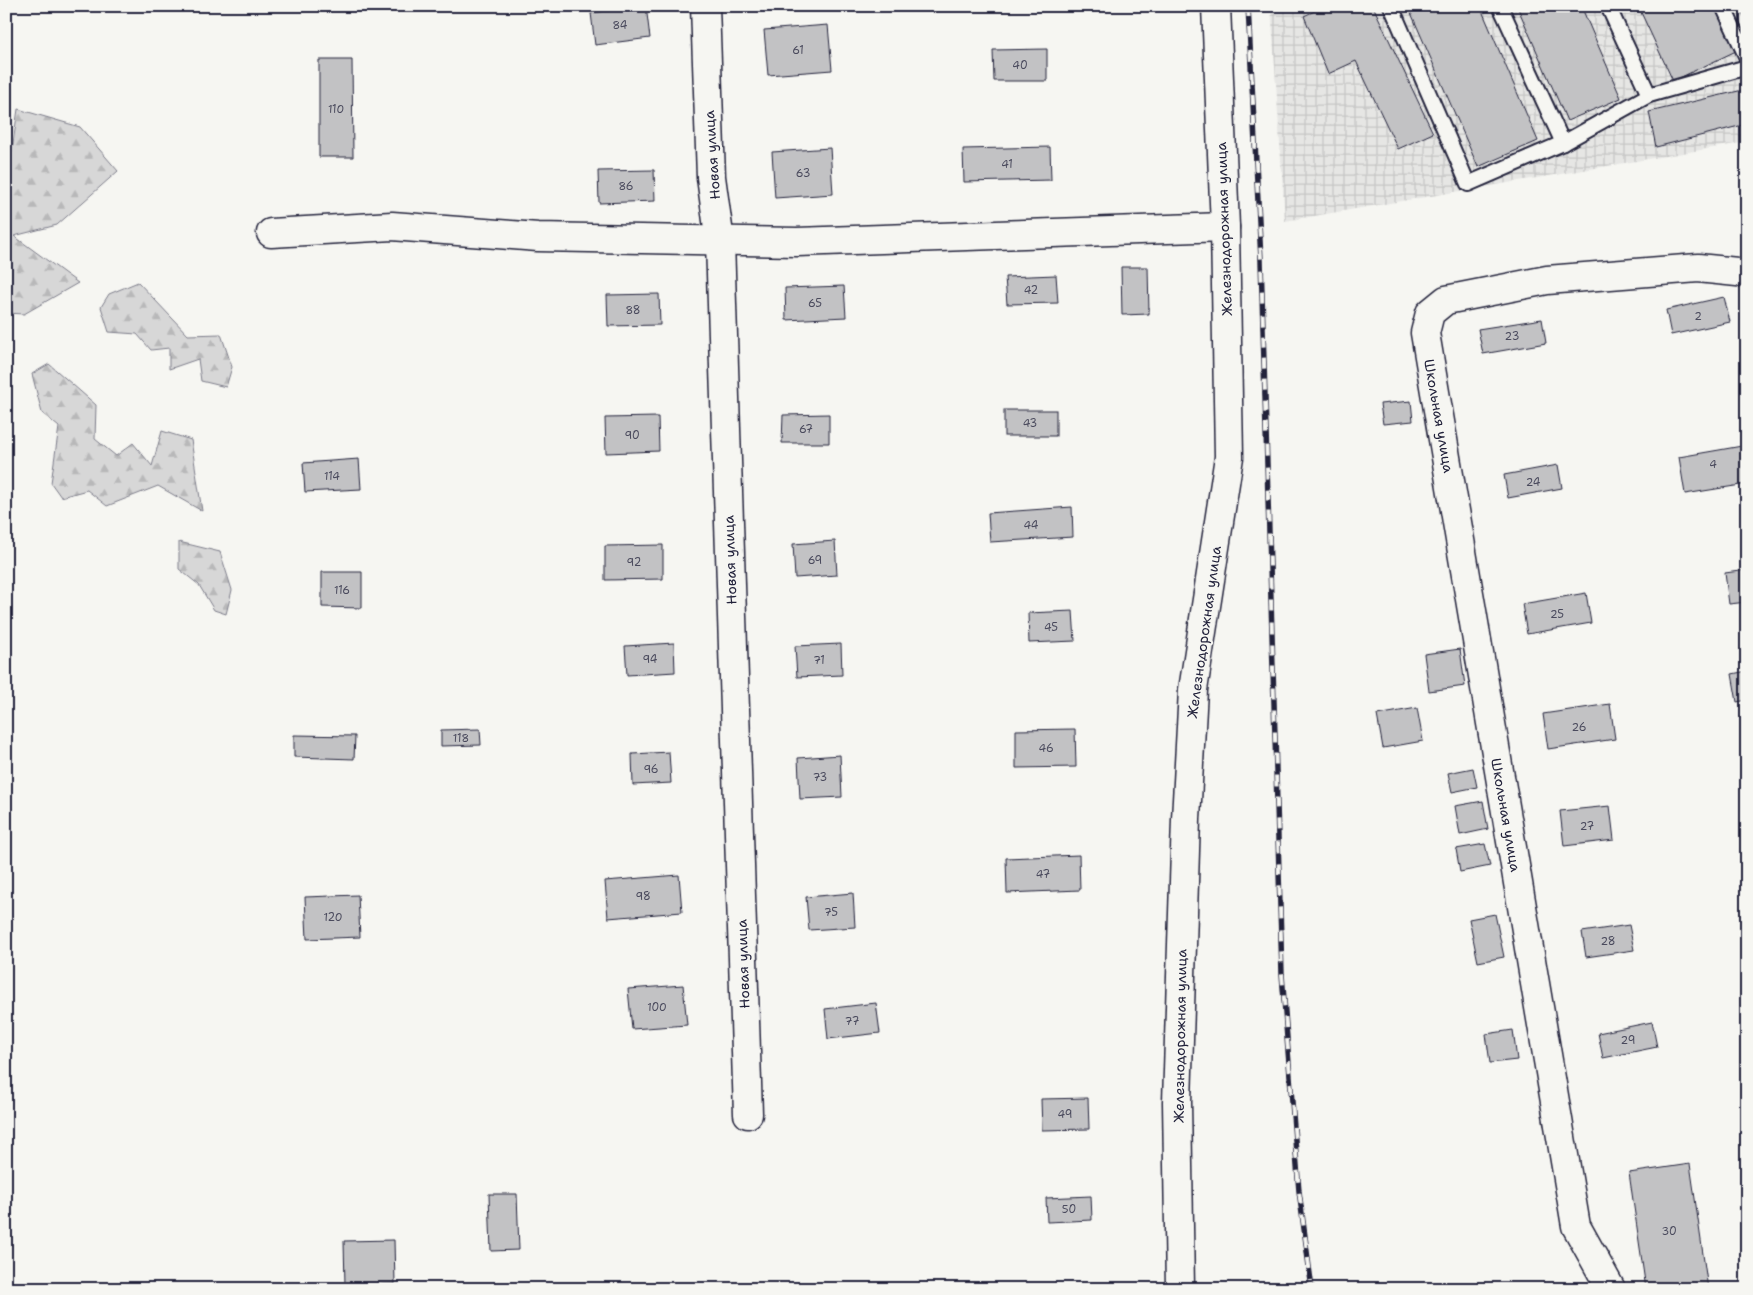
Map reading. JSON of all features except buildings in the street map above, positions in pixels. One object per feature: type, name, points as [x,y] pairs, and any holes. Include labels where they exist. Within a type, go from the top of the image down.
[{"type":"street","name":"Новая улица","points":[[705,6],[711,177],[720,242],[748,1114]]},
{"type":"street","name":"Железнодорожная улица","points":[[1180,1289],[1177,1102],[1186,819],[1193,690],[1229,457],[1225,227],[1216,6]]},
{"type":"street","points":[[271,233],[392,226],[538,237],[720,242],[807,241],[1225,227]]},
{"type":"street","name":"Школьная улица","points":[[1611,1289],[1576,1226],[1425,333],[1430,313],[1446,300],[1547,280],[1698,268],[1747,273]]},
{"type":"lane","points":[[1391,6],[1468,184],[1563,143],[1649,95],[1747,67]]},
{"type":"lane","points":[[1500,6],[1563,143]]},
{"type":"lane","points":[[1608,6],[1649,95]]},
{"type":"lane","points":[[1723,6],[1747,58]]},
{"type":"shaded area","points":[[1271,6],[1747,6],[1747,142],[1285,221]]},
{"type":"green space","points":[[18,109],[80,127],[118,171],[57,225],[14,236],[78,283],[24,314],[6,313],[6,157],[11,157]]},
{"type":"green space","points":[[138,282],[188,335],[221,334],[232,367],[226,387],[201,381],[198,359],[169,369],[169,348],[151,350],[137,334],[109,332],[101,307],[109,294]]},
{"type":"green space","points":[[49,364],[96,405],[95,439],[116,456],[133,443],[152,466],[162,431],[191,440],[202,511],[158,486],[107,506],[87,490],[61,497],[51,483],[59,427],[42,413],[32,374]]},
{"type":"green space","points":[[179,542],[220,552],[232,590],[226,614],[214,610],[199,585],[179,569]]},
{"type":"railway","points":[[1248,6],[1261,260],[1282,974],[1299,1191],[1312,1289]]}]
